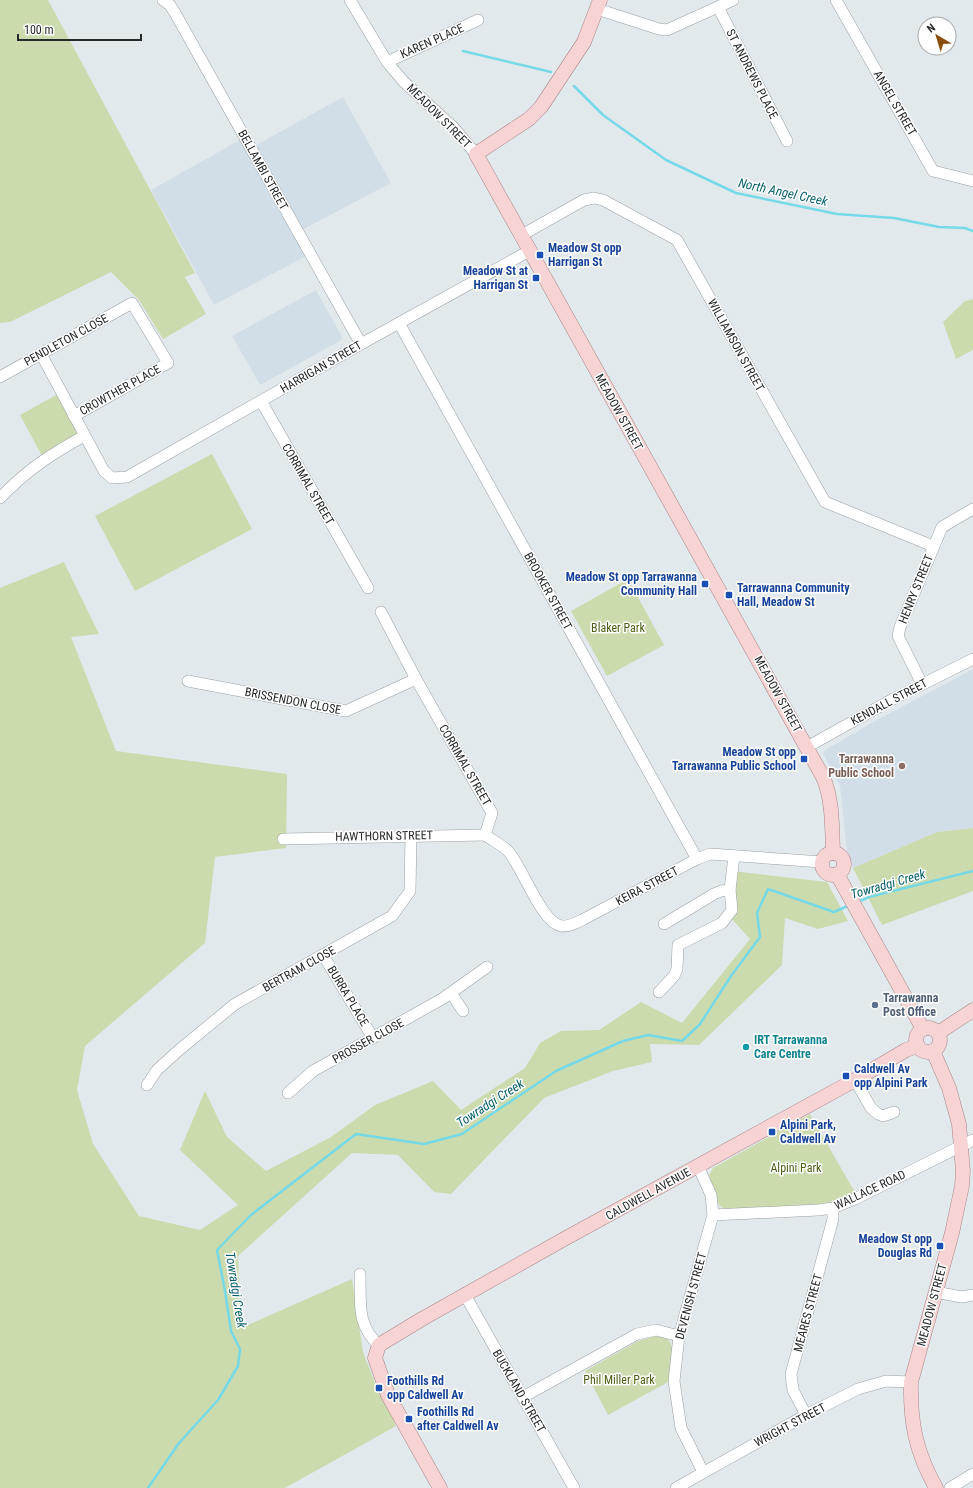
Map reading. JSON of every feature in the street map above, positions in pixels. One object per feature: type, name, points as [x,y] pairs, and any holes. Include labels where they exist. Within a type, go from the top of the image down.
[{"type":"main road","points":[[476,154],[529,119],[541,107],[584,42],[598,4]]},
{"type":"main road","name":"MEADOW STREET","points":[[476,154],[520,236],[823,777],[828,792],[833,853]]},
{"type":"main road","points":[[833,853],[840,855],[844,862],[842,869],[837,874],[826,873],[822,867],[822,862],[827,855],[833,853]]},
{"type":"main road","points":[[837,874],[923,1029]]},
{"type":"main road","points":[[938,1033],[973,1010]]},
{"type":"main road","points":[[932,1028],[938,1033],[940,1042],[933,1051],[926,1052],[918,1046],[916,1040],[917,1034],[923,1029],[932,1028]]},
{"type":"main road","name":"CALDWELL AVENUE","points":[[379,1345],[465,1295],[855,1080],[906,1050],[918,1046]]},
{"type":"main road","name":"MEADOW STREET","points":[[933,1051],[949,1088],[959,1124],[967,1143],[959,1205],[911,1382],[910,1405],[915,1441],[936,1488]]},
{"type":"main road","points":[[379,1345],[375,1358],[388,1395],[440,1488]]},
{"type":"street","name":"MEADOW STREET","points":[[350,0],[387,62],[404,82],[454,128],[476,154]]},
{"type":"street","points":[[598,4],[659,29],[667,30],[732,0]]},
{"type":"street","name":"ANGEL STREET","points":[[836,0],[933,170],[973,181]]},
{"type":"street","name":"BELLAMBI STREET","points":[[170,2],[361,344]]},
{"type":"street","name":"ST ANDREWS PLACE","points":[[718,7],[787,141]]},
{"type":"street","name":"KAREN PLACE","points":[[387,62],[478,20]]},
{"type":"street","name":"WILLIAMSON STREET","points":[[520,236],[584,200],[594,198],[603,200],[677,240],[825,502],[934,546]]},
{"type":"street","name":"HARRIGAN STREET","points":[[84,436],[104,471],[112,478],[127,477],[399,322],[529,251]]},
{"type":"street","name":"PENDLETON CLOSE","points":[[0,377],[132,303]]},
{"type":"street","name":"CROWTHER PLACE","points":[[74,416],[168,363],[132,303]]},
{"type":"street","name":"BROOKER STREET","points":[[399,322],[697,859]]},
{"type":"street","points":[[0,498],[18,479],[40,462],[84,436],[41,354]]},
{"type":"street","name":"CORRIMAL STREET","points":[[261,401],[368,588]]},
{"type":"street","name":"HENRY STREET","points":[[922,684],[898,636],[900,627],[942,527],[973,509]]},
{"type":"street","name":"CORRIMAL STREET","points":[[381,612],[416,679],[492,813],[485,835]]},
{"type":"street","name":"KENDALL STREET","points":[[807,747],[922,684],[973,659]]},
{"type":"street","name":"BRISSENDON CLOSE","points":[[188,681],[346,712],[416,679]]},
{"type":"street","name":"KEIRA STREET","points":[[485,835],[508,851],[546,915],[562,926],[570,925],[582,920],[697,859],[710,854],[822,862]]},
{"type":"street","name":"HAWTHORN STREET","points":[[283,839],[485,835]]},
{"type":"street","name":"BERTRAM CLOSE","points":[[146,1085],[157,1070],[179,1050],[236,1004],[392,916],[410,891],[411,836]]},
{"type":"street","points":[[658,992],[674,976],[677,969],[678,945],[722,923],[732,910],[730,890],[734,856]]},
{"type":"street","points":[[664,924],[714,894],[730,890]]},
{"type":"street","name":"BURRA PLACE","points":[[324,954],[373,1038]]},
{"type":"street","name":"PROSSER CLOSE","points":[[288,1093],[313,1071],[451,993],[487,968]]},
{"type":"street","points":[[451,993],[463,1011]]},
{"type":"street","points":[[855,1080],[874,1112],[883,1116],[894,1112]]},
{"type":"street","name":"WALLACE ROAD","points":[[713,1215],[833,1208],[855,1200],[967,1143]]},
{"type":"street","name":"DEVENISH STREET","points":[[698,1166],[711,1195],[713,1215],[679,1336],[674,1381],[680,1428],[703,1472]]},
{"type":"street","name":"MEARES STREET","points":[[806,1416],[793,1390],[791,1374],[833,1219],[833,1208]]},
{"type":"street","points":[[360,1274],[361,1312],[364,1328],[370,1337],[379,1345]]},
{"type":"street","points":[[935,1292],[962,1297],[973,1295]]},
{"type":"street","name":"BUCKLAND STREET","points":[[465,1295],[574,1488]]},
{"type":"street","points":[[523,1397],[637,1334],[656,1330],[679,1336]]},
{"type":"street","name":"WRIGHT STREET","points":[[676,1488],[858,1389],[874,1383],[886,1381],[911,1382]]},
{"type":"street","points":[[950,1488],[973,1474]]},
{"type":"shaded area","points":[[343,97],[391,183],[298,232],[310,254],[214,305],[151,190],[245,137],[251,148]]},
{"type":"shaded area","points":[[316,290],[342,337],[340,341],[260,385],[232,336]]},
{"type":"shaded area","name":"Tarrawanna Public School","points":[[973,669],[973,828],[937,832],[853,868],[847,852],[840,786],[823,754],[825,750],[875,721]]},
{"type":"green space","points":[[0,0],[48,0],[195,273],[185,277],[206,314],[163,339],[139,300],[111,272],[10,322],[0,323]]},
{"type":"green space","points":[[973,299],[973,350],[956,359],[943,322],[965,301]]},
{"type":"green space","points":[[58,394],[78,430],[75,437],[42,456],[20,415]]},
{"type":"green space","points":[[212,454],[252,529],[135,591],[95,516]]},
{"type":"green space","points":[[64,562],[99,634],[71,637],[116,751],[287,774],[286,848],[215,857],[205,943],[85,1046],[77,1090],[93,1144],[139,1216],[200,1230],[238,1205],[180,1150],[205,1091],[227,1137],[266,1171],[331,1137],[375,1105],[433,1081],[461,1110],[525,1068],[540,1043],[561,1031],[599,1030],[641,1002],[682,1023],[750,939],[730,917],[733,871],[827,882],[848,921],[818,929],[785,918],[782,965],[699,1045],[650,1044],[652,1062],[613,1071],[544,1098],[451,1194],[434,1192],[398,1155],[352,1153],[238,1256],[241,1328],[352,1279],[363,1352],[377,1388],[396,1426],[285,1488],[0,1488],[0,588]]},
{"type":"green space","name":"Blaker Park","points":[[628,579],[664,645],[607,676],[571,611]]},
{"type":"green space","points":[[973,828],[973,891],[882,925],[853,868],[937,832]]},
{"type":"green space","name":"Alpini Park","points":[[810,1114],[856,1194],[825,1203],[792,1208],[727,1211],[719,1205],[709,1175],[713,1168]]},
{"type":"green space","name":"Phil Miller Park","points":[[655,1336],[665,1338],[669,1341],[673,1351],[670,1381],[608,1415],[585,1371],[638,1341]]},
{"type":"waterway","name":"North Angel Creek","points":[[463,51],[551,72]]},
{"type":"waterway","name":"North Angel Creek","points":[[574,86],[603,115],[666,160],[736,193],[837,214],[894,218],[939,227],[965,228],[973,231]]},
{"type":"waterway","name":"Towradgi Creek","points":[[858,902],[869,897],[973,871]]},
{"type":"waterway","name":"Towradgi Creek","points":[[148,1488],[179,1443],[218,1400],[238,1366],[240,1349],[231,1331],[217,1250],[251,1215],[356,1134],[424,1144],[462,1134],[556,1071],[623,1041],[648,1035],[682,1041],[700,1024],[731,976],[760,937],[757,913],[768,889],[834,912],[850,905]]},
{"type":"place","name":"Meadow St opp Harrigan St","points":[[540,255]]},
{"type":"place","name":"Meadow St at Harrigan St","points":[[536,278]]},
{"type":"place","name":"Meadow St opp Tarrawanna Community Hall","points":[[705,584]]},
{"type":"place","name":"Tarrawanna Community Hall, Meadow St","points":[[729,595]]},
{"type":"place","name":"Meadow St opp Tarrawanna Public School","points":[[804,759]]},
{"type":"place","name":"Tarrawanna Public School","points":[[902,766]]},
{"type":"place","name":"Tarrawanna Post Office","points":[[875,1005]]},
{"type":"place","name":"IRT Tarrawanna Care Centre","points":[[746,1047]]},
{"type":"place","name":"Caldwell Av opp Alpini Park","points":[[846,1076]]},
{"type":"place","name":"Alpini Park, Caldwell Av","points":[[772,1132]]},
{"type":"place","name":"Meadow St opp Douglas Rd","points":[[940,1246]]},
{"type":"place","name":"Foothills Rd opp Caldwell Av","points":[[379,1388]]},
{"type":"place","name":"Foothills Rd after Caldwell Av","points":[[409,1419]]}]
